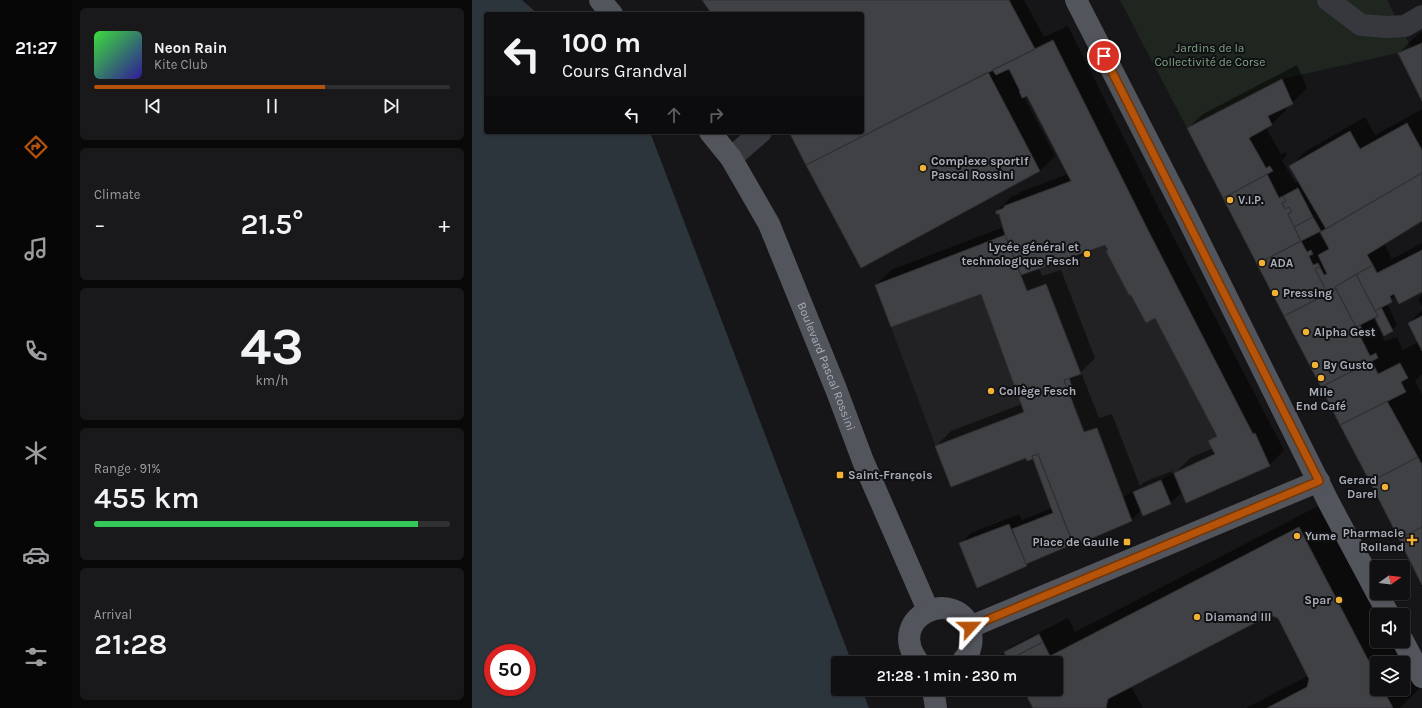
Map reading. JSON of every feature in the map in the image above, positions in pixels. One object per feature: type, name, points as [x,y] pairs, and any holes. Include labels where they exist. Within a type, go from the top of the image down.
[{"type":"main road","points":[[600,0],[610,12]]},
{"type":"main road","points":[[1076,0],[1370,580]]},
{"type":"main road","name":"Boulevard Pascal Rossini","points":[[712,134],[731,158],[769,224],[831,376],[863,461],[928,610]]},
{"type":"main road","points":[[970,627],[1319,481]]},
{"type":"main road","points":[[914,656],[909,645],[909,634],[912,624],[919,616],[928,610],[938,608],[948,608],[957,612],[970,627],[972,638],[971,648],[967,656]]},
{"type":"main road","points":[[1407,648],[1422,678]]},
{"type":"main road","points":[[934,696],[936,708]]},
{"type":"lane","points":[[1328,0],[1361,24],[1387,28],[1405,26],[1422,16]]},
{"type":"lane","points":[[731,158],[758,134]]},
{"type":"shaded area","points":[[472,0],[522,0],[536,12],[484,12],[484,134],[651,134],[849,656],[831,656],[831,696],[865,696],[869,708],[472,708]]},
{"type":"shaded area","points":[[1053,40],[1148,230],[1253,434],[1255,433],[1270,466],[1186,503],[1173,473],[1123,497],[1132,521],[1074,546],[1038,454],[951,487],[875,285],[1005,235],[999,214],[996,214],[996,211],[1004,208],[1004,206],[1071,181],[1027,97],[1022,98],[1009,69],[996,75],[992,70]]},
{"type":"green space","name":"Jardins de la Collectivité de Corse","points":[[1120,0],[1387,0],[1411,47],[1398,53],[1282,79],[1187,128]]},
{"type":"building","points":[[702,0],[1009,0],[1035,49],[806,165],[790,134],[864,134],[864,12],[711,12]]},
{"type":"building","points":[[1053,40],[1148,230],[1253,434],[1255,433],[1270,466],[1186,503],[1174,473],[1215,454],[1208,441],[1217,436],[1155,318],[1146,323],[1131,295],[1129,295],[1106,251],[1108,250],[1105,245],[1021,275],[1005,235],[999,214],[996,214],[996,211],[1004,208],[1004,206],[1071,181],[1027,96],[1022,98],[1009,69],[996,75],[992,70]]},
{"type":"building","points":[[1422,43],[1422,101],[1398,53]]},
{"type":"building","name":"Complexe sportif Pascal Rossini","points":[[988,72],[1040,171],[861,268],[806,165]]},
{"type":"building","points":[[1282,79],[1293,104],[1268,116],[1272,125],[1249,138],[1266,168],[1270,166],[1273,171],[1223,198],[1187,128]]},
{"type":"building","points":[[1407,123],[1422,150],[1422,173],[1326,229],[1289,166],[1350,131],[1360,149]]},
{"type":"building","points":[[1422,173],[1422,221],[1367,255],[1373,265],[1335,287],[1336,289],[1328,294],[1315,269],[1320,267],[1324,275],[1327,274],[1318,255],[1329,249],[1320,232]]},
{"type":"building","points":[[1267,174],[1279,198],[1283,196],[1286,201],[1282,203],[1285,209],[1289,207],[1292,212],[1288,214],[1301,241],[1257,264],[1223,198]]},
{"type":"building","points":[[1298,188],[1313,217],[1294,227],[1288,214],[1292,212],[1289,207],[1285,209],[1282,203],[1286,201],[1283,196]]},
{"type":"building","points":[[1313,217],[1321,231],[1301,241],[1294,227]]},
{"type":"building","name":"Collège Fesch","points":[[1005,235],[1027,291],[1046,284],[1081,374],[1064,380],[1084,432],[1097,428],[1132,521],[1074,546],[1038,454],[1032,456],[1033,459],[1027,461],[1026,458],[951,487],[935,446],[1024,412],[981,294],[891,327],[875,285]]},
{"type":"building","points":[[1301,241],[1307,252],[1311,250],[1313,254],[1309,256],[1313,265],[1318,263],[1320,267],[1315,269],[1328,294],[1284,316],[1257,264]]},
{"type":"building","points":[[1422,250],[1422,292],[1399,304],[1394,294],[1390,296],[1392,302],[1375,311],[1356,274],[1373,265],[1377,273]]},
{"type":"building","points":[[1356,274],[1378,316],[1356,327],[1335,287]]},
{"type":"building","points":[[1336,289],[1356,327],[1360,325],[1364,332],[1359,334],[1370,356],[1376,353],[1378,358],[1321,387],[1284,316]]},
{"type":"building","points":[[1381,307],[1393,331],[1384,336],[1375,318],[1378,316],[1375,311]]},
{"type":"building","points":[[1422,316],[1422,351],[1408,323]]},
{"type":"building","points":[[1372,361],[1378,374],[1400,363],[1408,378],[1401,382],[1406,392],[1340,425],[1321,387]]},
{"type":"building","points":[[1069,378],[1072,387],[1067,389],[1064,380]]},
{"type":"building","points":[[1387,401],[1418,457],[1370,482],[1340,425]]},
{"type":"building","points":[[1038,454],[1073,544],[1026,564],[1012,529],[1053,513],[1032,456]]},
{"type":"building","points":[[1418,457],[1422,465],[1422,527],[1399,539],[1370,482]]},
{"type":"building","points":[[1161,480],[1171,504],[1143,516],[1133,492]]},
{"type":"building","points":[[1009,524],[1027,566],[977,588],[959,543]]},
{"type":"building","name":"Diamand III","points":[[1299,527],[1370,664],[1370,696],[1387,696],[1393,708],[1267,708],[1307,687],[1309,679],[1278,618],[1270,615],[1108,699],[1106,708],[1033,708],[1027,696],[1063,696],[1063,656],[1050,656]]},
{"type":"building","points":[[1422,527],[1422,585],[1410,560],[1399,539]]},
{"type":"building","points":[[1039,634],[1043,642],[1016,656],[1006,656],[1004,652]]},
{"type":"building","name":"Diamand III","points":[[1043,642],[1050,656],[1016,656]]},
{"type":"place","name":"Complexe sportif Pascal Rossini","points":[[923,168]]},
{"type":"place","name":"V.I.P.","points":[[1230,200]]},
{"type":"place","name":"Lycée général et technologique Fesch","points":[[1087,254]]},
{"type":"place","name":"ADA","points":[[1262,263]]},
{"type":"place","name":"Pressing","points":[[1275,293]]},
{"type":"place","name":"Alpha Gest","points":[[1306,332]]},
{"type":"place","name":"By Gusto","points":[[1315,365]]},
{"type":"place","name":"Mile End Café","points":[[1321,378]]},
{"type":"place","name":"Collège Fesch","points":[[991,391]]},
{"type":"place","name":"Saint-François","points":[[840,475]]},
{"type":"place","name":"Gerard Darel","points":[[1385,487]]},
{"type":"place","name":"Yume","points":[[1297,536]]},
{"type":"place","name":"Pharmacie Rolland","points":[[1412,540]]},
{"type":"place","name":"Place de Gaulle","points":[[1127,542]]},
{"type":"place","name":"Spar","points":[[1339,600]]},
{"type":"place","name":"Diamand III","points":[[1197,617]]},
{"type":"route","points":[[970,627],[1319,481],[1185,213],[1104,56]]}]
